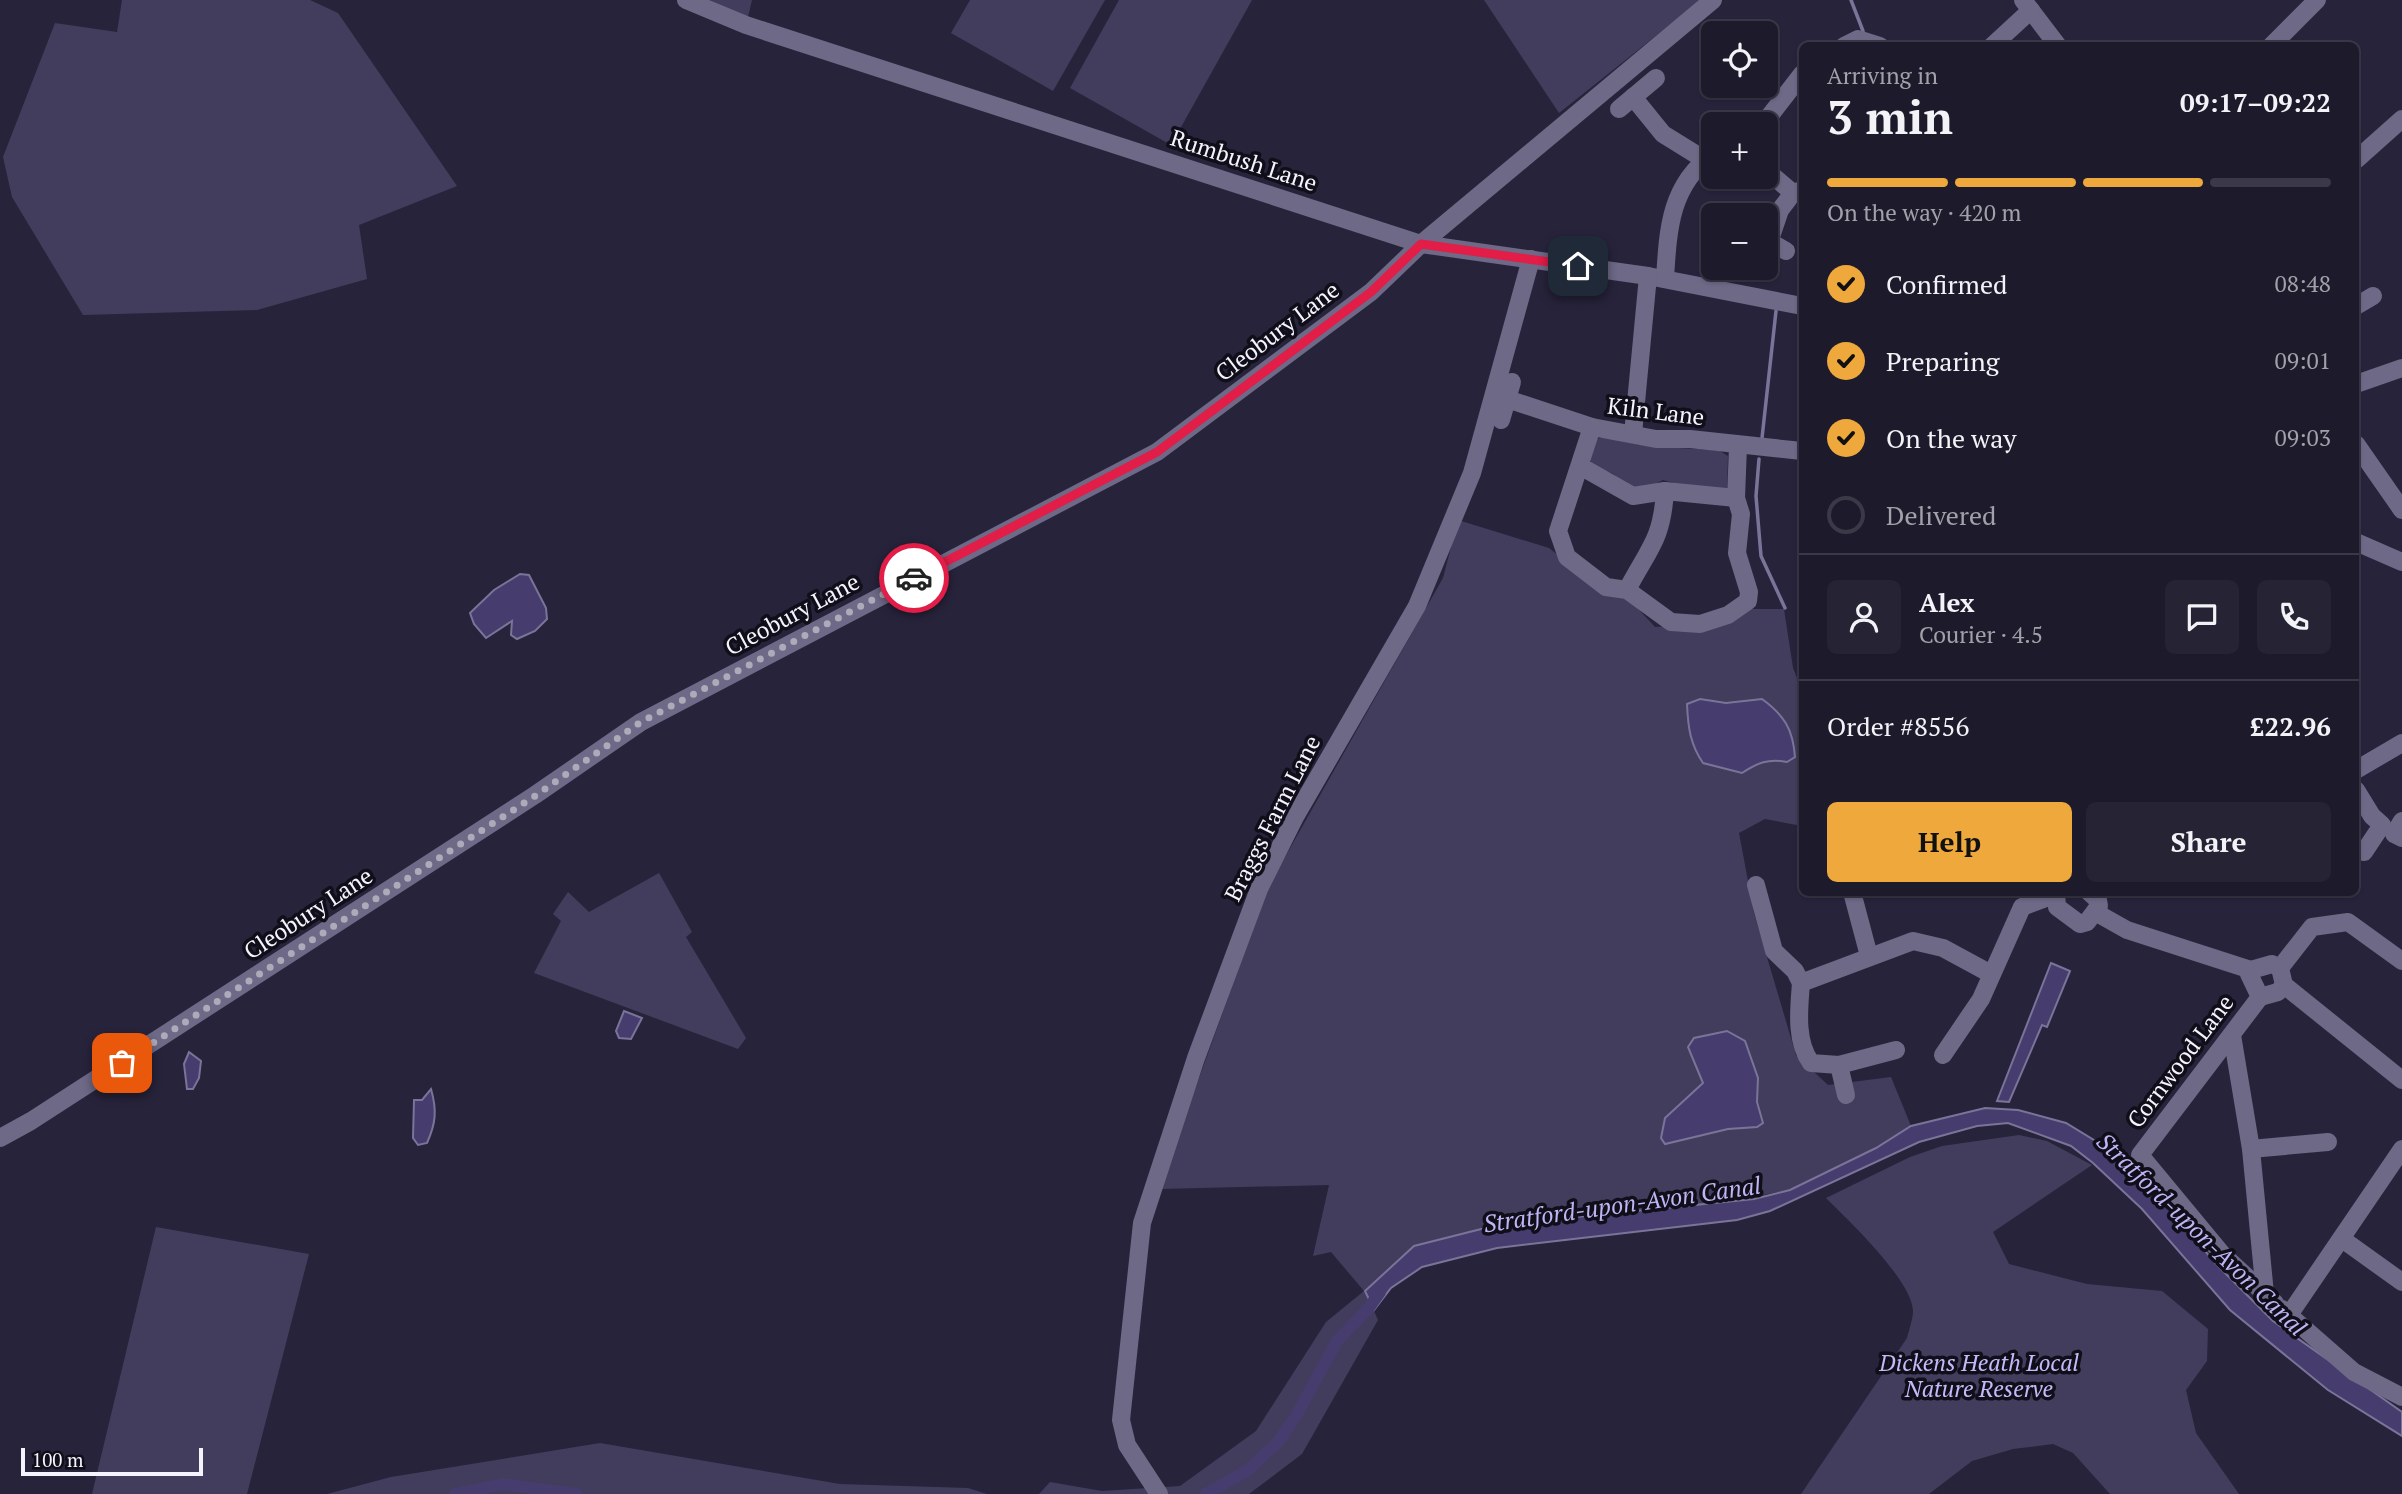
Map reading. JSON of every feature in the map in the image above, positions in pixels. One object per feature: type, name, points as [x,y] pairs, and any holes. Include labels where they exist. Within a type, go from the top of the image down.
[{"type":"street","name":"Rumbush Lane","points":[[686,0],[759,29],[1421,244],[1657,277],[1799,305]]},
{"type":"street","name":"Cleobury Lane","points":[[0,1138],[511,811],[641,722],[1157,452],[1371,292],[1421,244],[1713,0]]},
{"type":"street","points":[[2276,42],[2318,0]]},
{"type":"street","points":[[1995,42],[2027,5],[2055,42]]},
{"type":"street","points":[[1656,78],[1626,103],[1663,134],[1701,153]]},
{"type":"street","points":[[1772,112],[1799,78]]},
{"type":"street","points":[[2359,157],[2402,119]]},
{"type":"street","points":[[1633,434],[1657,277],[1667,249],[1677,194],[1685,179],[1701,164]]},
{"type":"street","points":[[1778,178],[1798,191],[1778,216]]},
{"type":"street","points":[[1778,249],[1786,251]]},
{"type":"street","name":"Braggs Farm Lane","points":[[1159,1494],[1127,1445],[1121,1420],[1142,1223],[1196,1058],[1259,889],[1295,817],[1418,606],[1472,473],[1531,259]]},
{"type":"street","points":[[2359,304],[2373,296]]},
{"type":"street","points":[[2359,383],[2402,368]]},
{"type":"street","name":"Kiln Lane","points":[[1501,419],[1509,390],[1592,427],[1656,439],[1690,439],[1799,451]]},
{"type":"street","points":[[1592,427],[1559,531],[1561,546],[1567,557],[1606,587],[1627,590],[1671,622],[1700,624],[1743,607],[1749,593],[1737,553],[1741,514],[1736,498],[1738,446]]},
{"type":"street","points":[[2359,448],[2402,510]]},
{"type":"street","points":[[1580,466],[1633,496],[1665,491],[1736,498]]},
{"type":"street","points":[[1627,590],[1643,558],[1657,541],[1663,522],[1665,491]]},
{"type":"street","points":[[2359,543],[2402,562]]},
{"type":"street","points":[[2359,768],[2402,743]]},
{"type":"street","points":[[2359,794],[2372,816],[2382,825],[2364,852]]},
{"type":"street","points":[[2402,821],[2394,834],[2402,838]]},
{"type":"street","points":[[1756,885],[1774,951],[1795,971],[1801,983],[1800,1029],[1804,1053],[1811,1063],[1839,1065],[1896,1050]]},
{"type":"street","points":[[1853,896],[1870,956]]},
{"type":"street","points":[[1943,1055],[1981,999],[2022,907],[2050,896]]},
{"type":"street","points":[[2055,896],[2057,907],[2080,924],[2087,922],[2098,899],[2127,930],[2251,970],[2272,964],[2282,976],[2402,1080]]},
{"type":"street","points":[[2251,970],[2249,974],[2260,997],[2278,992],[2282,976],[2312,927],[2348,922],[2402,961]]},
{"type":"street","points":[[1801,983],[1913,941],[1943,948],[1991,974]]},
{"type":"street","name":"Cornwood Lane","points":[[2260,997],[2140,1155],[2222,1254],[2278,1305]]},
{"type":"street","points":[[2232,1035],[2278,1305],[2354,1372],[2402,1397]]},
{"type":"street","points":[[1839,1065],[1846,1095]]},
{"type":"street","points":[[2251,1149],[2328,1142]]},
{"type":"street","points":[[2278,1305],[2342,1238],[2402,1149]]},
{"type":"street","points":[[2342,1238],[2402,1282]]},
{"type":"green space","points":[[122,0],[310,0],[338,13],[457,186],[359,225],[367,279],[257,310],[83,315],[12,197],[3,157],[55,23],[117,32]]},
{"type":"green space","points":[[710,0],[752,0],[748,17]]},
{"type":"green space","points":[[970,0],[1105,0],[1053,91],[951,33]]},
{"type":"green space","points":[[1119,0],[1252,0],[1171,145],[1070,88]]},
{"type":"green space","points":[[1484,0],[1701,0],[1559,113]]},
{"type":"green space","points":[[1609,436],[1649,446],[1720,451],[1728,456],[1727,488],[1707,492],[1663,480],[1649,487],[1630,489],[1613,474],[1593,465],[1589,458],[1595,439]]},
{"type":"green space","points":[[1458,520],[1549,548],[1598,587],[1629,599],[1655,627],[1690,625],[1737,609],[1784,609],[1793,668],[1799,683],[1799,825],[1765,819],[1739,833],[1754,913],[1796,1055],[1828,1085],[1891,1077],[1911,1126],[1876,1148],[1790,1190],[1702,1206],[1497,1225],[1365,1291],[1378,1320],[1302,1454],[1249,1494],[1039,1494],[1050,1482],[1102,1491],[1180,1486],[1256,1431],[1326,1322],[1364,1291],[1331,1252],[1313,1256],[1329,1185],[1159,1189],[1268,887],[1443,578]]},
{"type":"green space","points":[[659,873],[692,932],[686,937],[746,1038],[738,1049],[534,973],[561,921],[553,914],[568,892],[589,912]]},
{"type":"green space","name":"Dickens Heath Local Nature Reserve","points":[[2019,1135],[2047,1141],[2092,1165],[1993,1232],[2009,1264],[2087,1284],[2162,1291],[2208,1329],[2207,1361],[2186,1390],[2196,1433],[2239,1494],[2110,1494],[2073,1453],[2053,1444],[2013,1449],[1972,1461],[1929,1494],[1801,1494],[1907,1338],[1913,1314],[1910,1298],[1891,1267],[1826,1198],[1910,1157],[1942,1146]]},
{"type":"green space","points":[[156,1227],[309,1254],[247,1494],[92,1494]]},
{"type":"green space","points":[[600,1443],[840,1484],[968,1488],[987,1494],[327,1494],[391,1477]]},
{"type":"shaded area","points":[[520,574],[529,575],[546,608],[547,619],[535,631],[517,639],[511,635],[512,621],[486,638],[474,624],[470,613],[494,590]]},
{"type":"shaded area","points":[[1700,699],[1726,703],[1762,699],[1786,724],[1792,738],[1795,757],[1787,762],[1763,762],[1742,773],[1703,763],[1690,735],[1687,704]]},
{"type":"shaded area","points":[[2051,963],[2070,971],[2047,1027],[2042,1025],[2009,1102],[1997,1101]]},
{"type":"shaded area","points":[[624,1011],[642,1018],[631,1039],[619,1038],[616,1031]]},
{"type":"shaded area","points":[[1727,1031],[1745,1041],[1758,1078],[1757,1102],[1763,1123],[1757,1127],[1728,1129],[1665,1144],[1661,1138],[1665,1118],[1703,1083],[1688,1047],[1694,1038]]},
{"type":"shaded area","points":[[189,1052],[201,1061],[199,1078],[193,1089],[187,1089],[184,1064]]},
{"type":"shaded area","points":[[431,1089],[435,1110],[434,1123],[427,1143],[418,1145],[413,1138],[414,1100],[422,1100]]},
{"type":"shaded area","points":[[1985,1108],[2018,1110],[2066,1123],[2125,1159],[2219,1267],[2273,1321],[2402,1412],[2402,1436],[2328,1390],[2230,1310],[2142,1209],[2093,1163],[2071,1146],[2008,1123],[1977,1126],[1919,1142],[1770,1211],[1737,1220],[1497,1248],[1422,1267],[1391,1288],[1374,1310],[1365,1291],[1414,1246],[1497,1225],[1754,1199],[1790,1190],[1876,1148],[1911,1126]]},
{"type":"waterway","points":[[1851,0],[1863,31]]},
{"type":"waterway","points":[[1762,438],[1776,311]]},
{"type":"waterway","points":[[1759,459],[1756,496],[1761,556],[1785,608]]},
{"type":"waterway","name":"Stratford-upon-Avon Canal","points":[[1206,1494],[1248,1470],[1278,1442],[1296,1416],[1337,1341],[1368,1309],[1380,1292]]},
{"type":"waterway","name":"Stratford-upon-Avon Canal","points":[[455,1494],[503,1484],[576,1494]]},
{"type":"way so far","points":[[122,1063],[535,796],[641,722],[914,578]]},
{"type":"route","points":[[914,578],[1157,452],[1371,292],[1421,244],[1578,266]]}]
